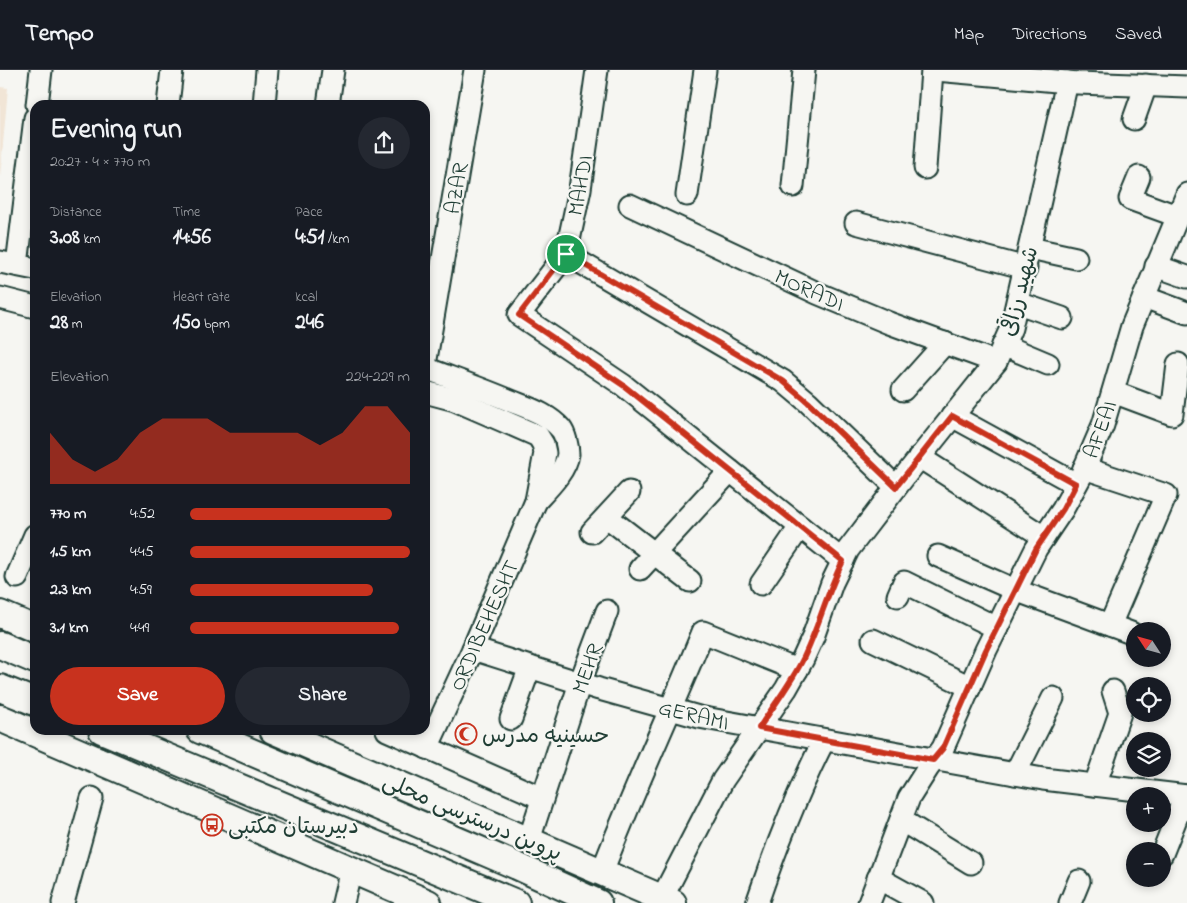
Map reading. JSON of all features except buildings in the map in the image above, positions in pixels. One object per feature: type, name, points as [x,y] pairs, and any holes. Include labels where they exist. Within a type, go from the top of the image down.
[{"type":"main road","points":[[0,614],[30,627]]},
{"type":"main road","points":[[0,645],[30,658]]},
{"type":"main road","points":[[0,688],[30,700]]},
{"type":"main road","points":[[0,718],[30,731]]},
{"type":"main road","points":[[40,735],[428,903]]},
{"type":"main road","points":[[114,735],[516,903]]},
{"type":"main road","points":[[212,735],[517,866],[598,903]]},
{"type":"main road","name":"پروین درسترسی محلی","points":[[295,735],[312,739],[529,840],[667,901]]},
{"type":"street","points":[[38,100],[41,70]]},
{"type":"street","points":[[169,100],[172,70]]},
{"type":"street","points":[[264,100],[267,70]]},
{"type":"street","points":[[329,100],[333,70]]},
{"type":"street","name":"AZAR","points":[[430,336],[475,70]]},
{"type":"street","name":"MAHDI","points":[[596,70],[580,189],[566,254],[519,315],[623,385],[730,471]]},
{"type":"street","points":[[687,195],[705,70]]},
{"type":"street","points":[[794,186],[804,70]]},
{"type":"street","points":[[925,168],[934,70],[989,72],[1187,87]]},
{"type":"street","name":"شهید رزاقی","points":[[667,901],[723,780],[797,670],[813,637],[832,583],[848,550],[1000,353],[1012,328],[1030,248],[1075,78]]},
{"type":"street","points":[[1134,119],[1146,85]]},
{"type":"street","points":[[17,265],[30,159]]},
{"type":"street","points":[[1139,176],[1130,198],[1177,216]]},
{"type":"street","name":"AFEAI","points":[[869,903],[909,798],[933,760],[943,748],[1015,590],[1036,549],[1063,509],[1103,425],[1132,326],[1187,194]]},
{"type":"street","name":"MORADI","points":[[630,205],[816,293],[889,323],[945,343],[1048,364]]},
{"type":"street","points":[[856,223],[1026,268]]},
{"type":"street","points":[[1030,248],[1076,258]]},
{"type":"street","points":[[566,254],[783,381],[808,402],[896,487]]},
{"type":"street","points":[[1156,266],[1187,277]]},
{"type":"street","points":[[1144,297],[1187,313]]},
{"type":"street","points":[[0,298],[30,306]]},
{"type":"street","points":[[1018,303],[1062,318]]},
{"type":"street","points":[[903,390],[945,343]]},
{"type":"street","points":[[1112,392],[1172,414],[1178,364]]},
{"type":"street","points":[[430,368],[544,415],[561,429],[568,454],[554,482],[536,501]]},
{"type":"street","points":[[430,393],[455,400],[538,436],[543,444],[545,453],[536,501]]},
{"type":"street","points":[[952,416],[1080,476],[1166,495],[1110,625]]},
{"type":"street","points":[[919,457],[1044,537]]},
{"type":"street","points":[[647,561],[730,471],[843,561]]},
{"type":"street","points":[[592,532],[629,492]]},
{"type":"street","name":"ORDIBEHESHT","points":[[427,748],[473,649],[536,501]]},
{"type":"street","points":[[607,517],[647,561],[690,581]]},
{"type":"street","points":[[761,584],[800,527]]},
{"type":"street","points":[[17,577],[30,547]]},
{"type":"street","points":[[938,556],[1015,590],[1126,631]]},
{"type":"street","points":[[898,596],[904,582],[997,628]]},
{"type":"street","name":"MEHR","points":[[529,840],[580,683],[607,611]]},
{"type":"street","points":[[602,872],[630,801],[703,632],[797,670]]},
{"type":"street","points":[[873,640],[970,686]]},
{"type":"street","name":"GERAMI","points":[[473,649],[580,683],[699,717],[1015,774],[1186,796]]},
{"type":"street","points":[[511,719],[530,667]]},
{"type":"street","points":[[1095,785],[1120,713],[1113,691]]},
{"type":"street","points":[[1015,774],[1053,698]]},
{"type":"street","points":[[398,735],[542,798]]},
{"type":"street","points":[[757,903],[801,785],[824,740]]},
{"type":"street","points":[[1167,842],[1186,796]]},
{"type":"street","points":[[63,903],[92,798]]},
{"type":"street","points":[[900,820],[971,863]]},
{"type":"street","points":[[343,903],[351,869]]},
{"type":"street","points":[[878,878],[923,903]]},
{"type":"street","points":[[1070,903],[1079,881]]},
{"type":"shaded area","points":[[0,87],[8,88],[0,178]]},
{"type":"place","name":"حسینیه مدرس","points":[[466,734]]},
{"type":"place","name":"دبیرستان مکتبی","points":[[212,825]]},
{"type":"route","points":[[566,254],[783,381],[808,402],[896,487],[952,416],[1076,484],[1063,509],[1036,549],[986,650],[943,748],[933,760],[759,728],[803,660],[832,583],[843,561],[623,385],[519,315],[566,254]]}]
